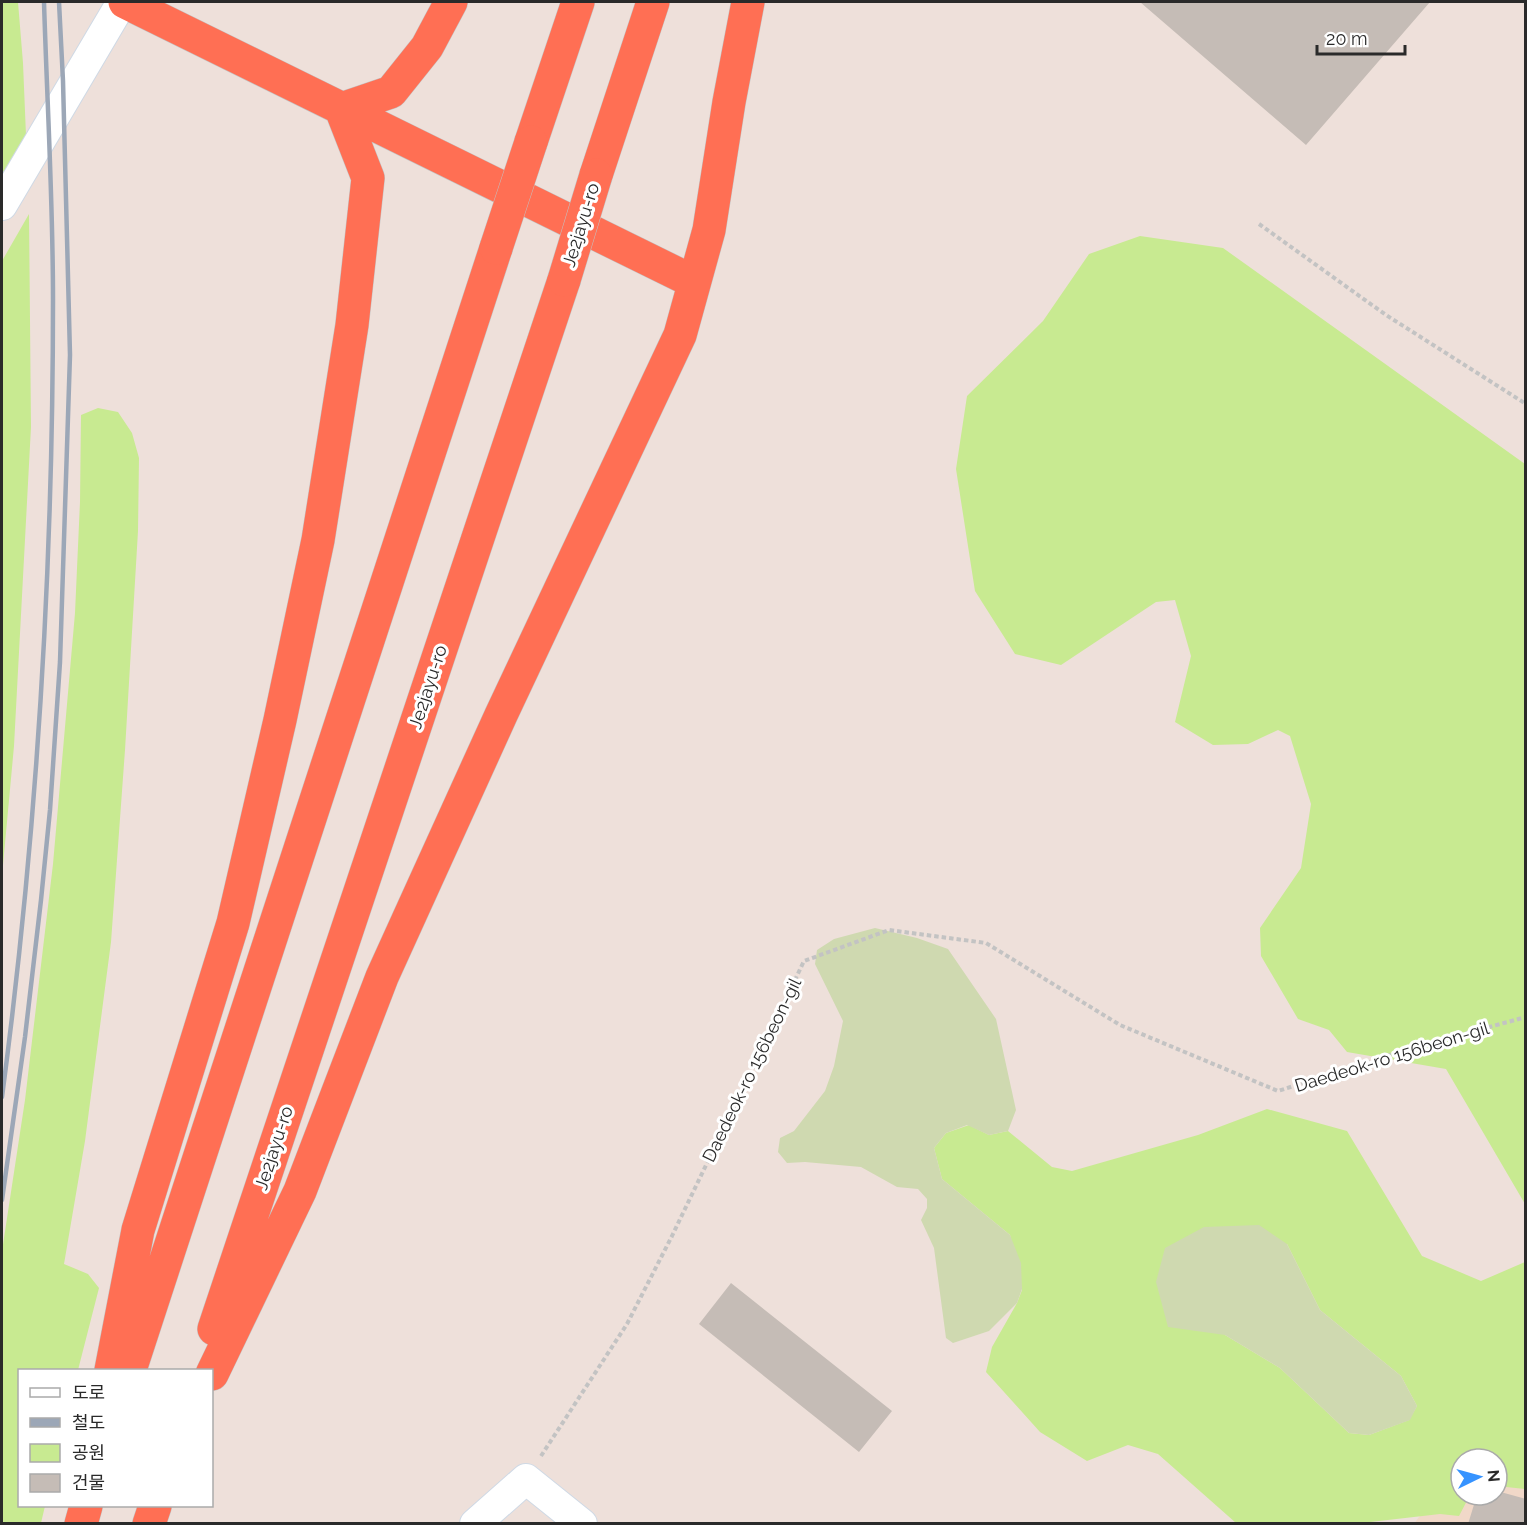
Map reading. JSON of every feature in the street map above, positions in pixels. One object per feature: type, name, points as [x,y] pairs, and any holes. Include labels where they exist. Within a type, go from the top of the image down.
[{"type":"highway","points":[[123,2],[694,282]]},
{"type":"highway","points":[[341,109],[391,92],[427,47],[451,2]]},
{"type":"highway","points":[[131,1369],[578,2]]},
{"type":"highway","name":"Je2jayu-ro","points":[[201,1369],[564,280],[653,2]]},
{"type":"highway","points":[[213,1372],[300,1191],[382,977],[501,715],[680,335],[709,230],[729,102],[748,2]]},
{"type":"highway","points":[[111,1369],[138,1230],[233,923],[280,720],[318,540],[352,325],[368,178],[341,109]]},
{"type":"highway","points":[[149,1524],[155,1507]]},
{"type":"street","points":[[2,206],[123,2]]},
{"type":"street","points":[[475,1524],[526,1479],[582,1524]]},
{"type":"path","points":[[1259,224],[1386,315],[1526,404]]},
{"type":"path","name":"Daedeok-ro 156beon-gil","points":[[526,1479],[627,1324],[672,1236],[804,961],[889,930],[986,943],[1120,1025],[1278,1091],[1412,1048],[1526,1017]]},
{"type":"shaded area","points":[[1479,1433],[1525,1443],[1525,1523],[1414,1524],[1449,1475],[1449,1507],[1509,1507],[1509,1447],[1469,1447]]},
{"type":"green space","points":[[2,2],[18,2],[28,184],[2,217]]},
{"type":"green space","points":[[29,214],[31,427],[14,746],[2,876],[2,261]]},
{"type":"green space","points":[[1140,236],[1223,248],[1525,464],[1525,1204],[1446,1069],[1347,1052],[1329,1030],[1298,1019],[1261,956],[1260,928],[1301,868],[1311,804],[1290,736],[1278,730],[1248,744],[1213,745],[1175,722],[1191,656],[1175,600],[1156,602],[1061,665],[1015,654],[975,591],[956,469],[967,396],[1043,321],[1089,254]]},
{"type":"green space","points":[[98,408],[118,412],[132,433],[139,458],[138,531],[111,942],[85,1141],[64,1264],[88,1274],[99,1288],[78,1369],[18,1369],[18,1507],[45,1507],[41,1523],[2,1523],[2,1251],[25,1100],[53,864],[75,613],[81,415]]},
{"type":"green space","points":[[875,928],[917,938],[948,949],[996,1019],[1016,1110],[1008,1131],[989,1135],[967,1125],[946,1133],[934,1148],[942,1179],[1010,1235],[1021,1263],[1022,1289],[1017,1303],[989,1331],[953,1343],[946,1338],[934,1248],[921,1220],[927,1208],[927,1199],[918,1189],[897,1187],[861,1167],[805,1162],[787,1163],[778,1152],[780,1138],[794,1131],[825,1091],[834,1066],[843,1021],[815,964],[817,950],[834,939]]},
{"type":"green space","points":[[1267,1109],[1347,1131],[1422,1256],[1481,1281],[1525,1262],[1525,1489],[1509,1487],[1509,1447],[1449,1447],[1449,1507],[1464,1507],[1459,1516],[1440,1514],[1353,1524],[1236,1523],[1158,1454],[1128,1445],[1087,1461],[1040,1432],[986,1372],[992,1347],[1022,1290],[1010,1235],[942,1179],[934,1148],[946,1133],[969,1125],[989,1135],[1008,1131],[1052,1167],[1072,1171],[1198,1135]],"holes":[[[1287,1244],[1320,1310],[1401,1376],[1417,1406],[1409,1420],[1369,1435],[1349,1433],[1280,1368],[1225,1335]]]},
{"type":"green space","points":[[1259,1225],[1287,1244],[1320,1310],[1401,1376],[1417,1406],[1410,1420],[1369,1435],[1349,1433],[1280,1368],[1225,1335],[1168,1327],[1156,1282],[1165,1248],[1204,1227]]},
{"type":"building","points":[[1140,2],[1430,2],[1306,145]]},
{"type":"building","points":[[731,1283],[892,1411],[859,1452],[699,1324]]},
{"type":"building","points":[[1509,1494],[1526,1499],[1526,1524],[1468,1524],[1473,1507],[1509,1507]]},
{"type":"railway","points":[[2,1097],[34,799],[50,499],[53,262],[44,2]]},
{"type":"railway","points":[[2,1200],[41,900],[50,810],[60,662],[70,355],[59,2]]}]
